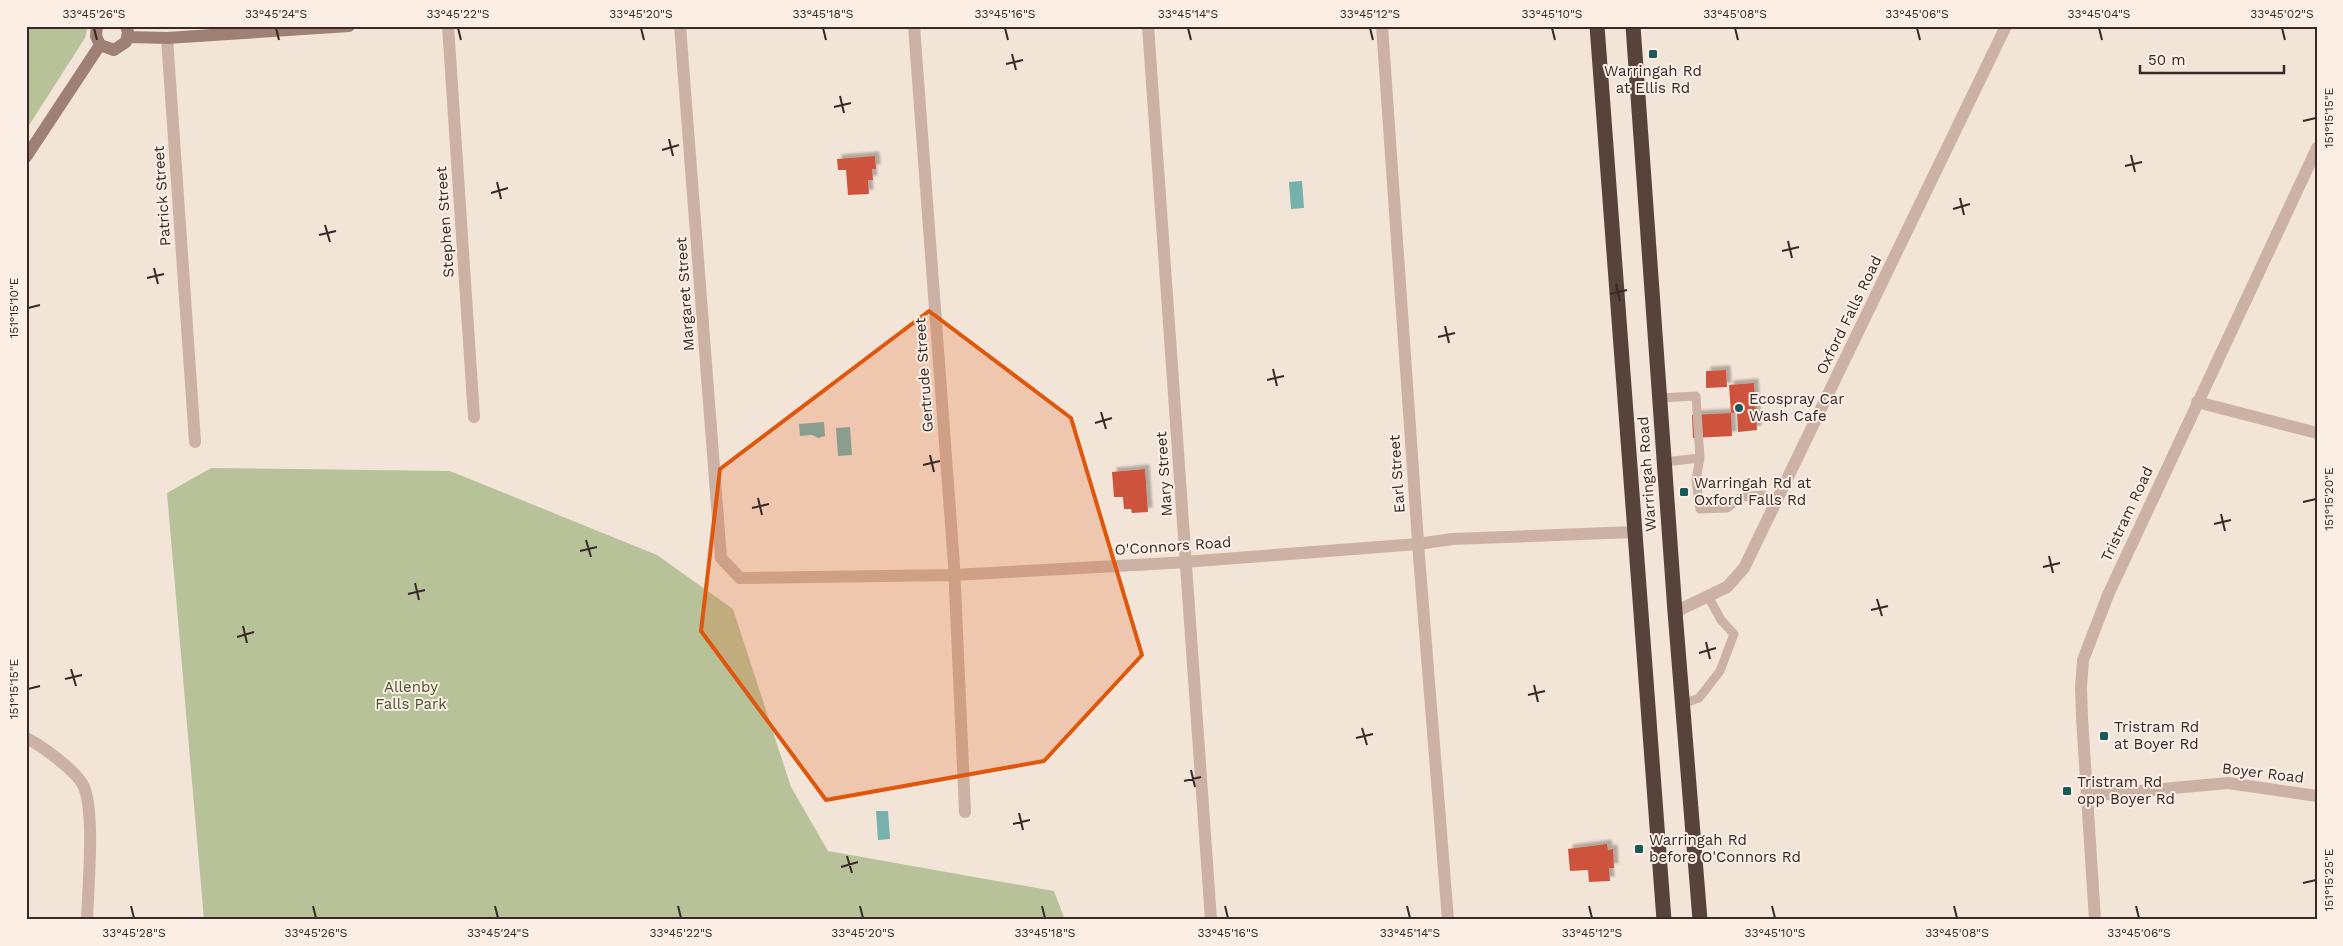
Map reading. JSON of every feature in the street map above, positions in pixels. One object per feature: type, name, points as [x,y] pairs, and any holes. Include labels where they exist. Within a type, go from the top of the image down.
[{"type":"highway","name":"Warringah Road","points":[[1597,26],[1664,920]]},
{"type":"highway","name":"Warringah Road","points":[[1633,26],[1674,612],[1700,920]]},
{"type":"street","points":[[97,26],[96,36],[100,45],[109,50],[119,48],[127,32],[167,38],[349,26]]},
{"type":"street","name":"Stephen Street","points":[[448,26],[474,417]]},
{"type":"street","name":"Margaret Street","points":[[680,26],[722,558]]},
{"type":"street","name":"Gertrude Street","points":[[914,26],[954,565],[965,812]]},
{"type":"street","name":"Mary Street","points":[[1148,26],[1211,920]]},
{"type":"street","name":"Earl Street","points":[[1382,26],[1418,544],[1448,920]]},
{"type":"street","name":"Oxford Falls Road","points":[[1674,612],[1727,587],[1744,568],[2006,26]]},
{"type":"street","name":"Patrick Street","points":[[167,38],[195,442]]},
{"type":"street","points":[[26,157],[100,45]]},
{"type":"street","name":"Tristram Road","points":[[2095,920],[2086,796],[2081,688],[2083,660],[2108,595],[2317,148]]},
{"type":"street","points":[[2197,402],[2317,433]]},
{"type":"street","name":"O'Connors Road","points":[[722,558],[740,578],[953,575],[1186,562],[1452,540],[1634,532]]},
{"type":"street","points":[[26,738],[77,776],[84,786],[88,800],[89,824],[88,920]]},
{"type":"street","name":"Boyer Road","points":[[2086,796],[2228,783],[2317,796]]},
{"type":"lane","points":[[1660,398],[1696,396],[1700,458],[1696,480],[1700,509],[1727,508],[1741,497],[1748,496],[1763,496],[1777,503]]},
{"type":"lane","points":[[1664,462],[1700,458]]},
{"type":"lane","points":[[1682,704],[1699,698],[1720,671],[1734,634],[1721,620],[1708,596]]},
{"type":"highlighted area","points":[[929,311],[1071,418],[1142,655],[1044,761],[826,800],[701,631],[720,469]]},
{"type":"green space","points":[[26,26],[88,26],[85,38],[26,130]]},
{"type":"green space","name":"Allenby Falls Park","points":[[211,468],[450,471],[657,555],[733,609],[791,787],[828,851],[1054,891],[1065,920],[204,920],[167,493]]},
{"type":"water","points":[[1302,181],[1304,208],[1291,209],[1289,182]]},
{"type":"water","points":[[824,422],[825,436],[818,438],[812,435],[800,436],[799,424]]},
{"type":"water","points":[[850,427],[852,455],[838,456],[836,428]]},
{"type":"water","points":[[876,811],[888,811],[890,839],[878,840]]},
{"type":"building","points":[[875,156],[876,169],[872,169],[873,180],[868,180],[869,194],[848,195],[846,170],[838,170],[837,159]]},
{"type":"building","points":[[1726,370],[1727,387],[1706,388],[1706,371]]},
{"type":"building","points":[[1754,383],[1757,430],[1738,432],[1737,412],[1731,413],[1729,385]]},
{"type":"building","points":[[1731,413],[1732,436],[1693,438],[1692,415]]},
{"type":"building","points":[[1145,469],[1148,512],[1132,513],[1131,509],[1124,509],[1123,497],[1114,497],[1112,472]]},
{"type":"building","points":[[1607,844],[1608,850],[1613,849],[1614,868],[1609,868],[1610,881],[1589,882],[1588,870],[1570,871],[1568,849]]},
{"type":"place","name":"Warringah Rd at Ellis Rd","points":[[1653,54]]},
{"type":"place","name":"Ecospray Car Wash Cafe","points":[[1739,408]]},
{"type":"place","name":"Warringah Rd at Oxford Falls Rd","points":[[1684,492]]},
{"type":"place","name":"Tristram Rd at Boyer Rd","points":[[2104,736]]},
{"type":"place","name":"Tristram Rd opp Boyer Rd","points":[[2067,791]]},
{"type":"place","name":"Warringah Rd before O'Connors Rd","points":[[1639,849]]}]
